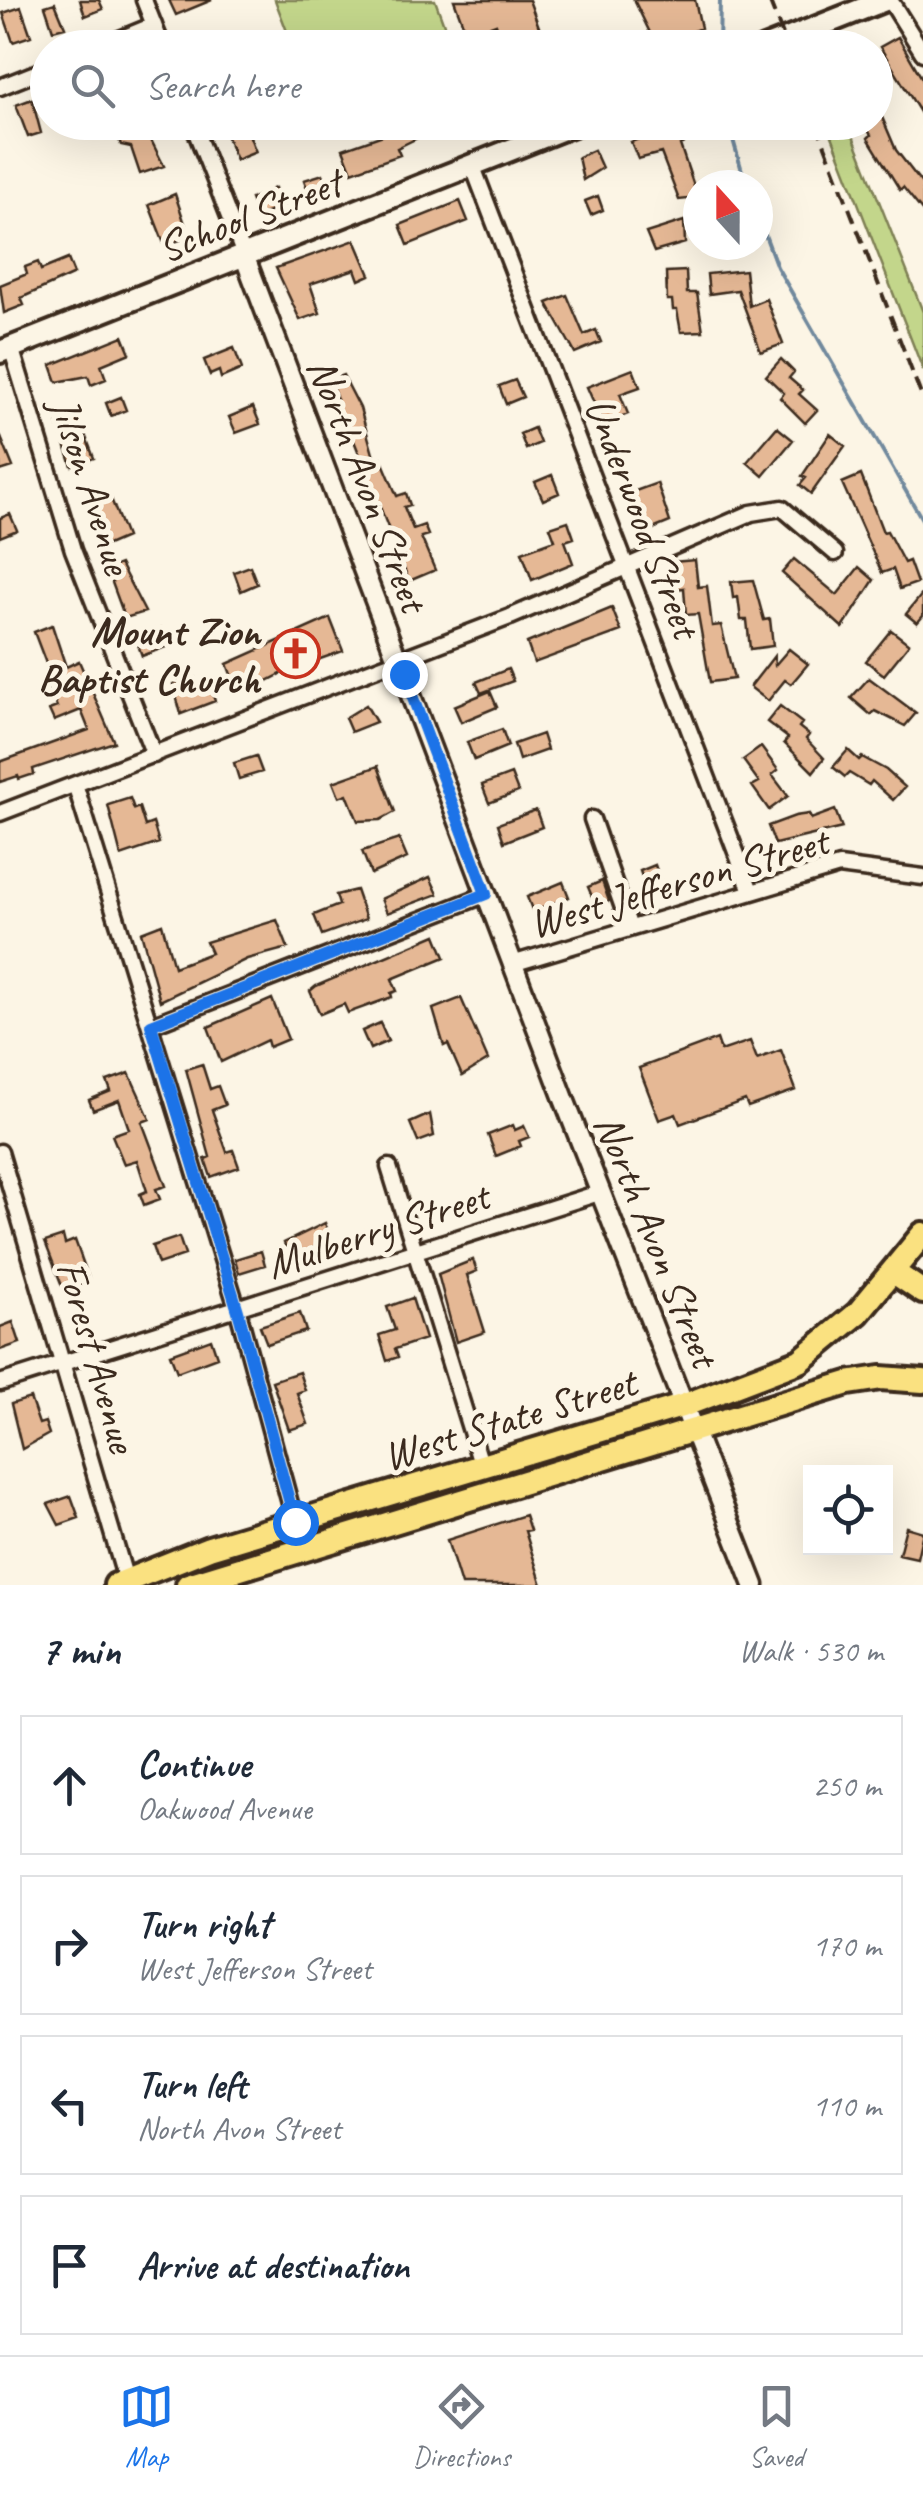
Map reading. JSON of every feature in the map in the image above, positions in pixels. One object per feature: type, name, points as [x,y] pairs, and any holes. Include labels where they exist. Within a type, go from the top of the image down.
[{"type":"main road","points":[[810,30],[888,0]]},
{"type":"main road","name":"School Street","points":[[6,349],[537,140]]},
{"type":"main road","name":"West State Street","points":[[121,1582],[208,1548],[685,1406],[800,1361],[858,1313],[923,1234]]},
{"type":"main road","points":[[895,1272],[923,1292]]},
{"type":"main road","name":"West State Street","points":[[188,1585],[220,1580],[848,1382],[881,1378],[923,1380]]},
{"type":"street","points":[[144,0],[156,30]]},
{"type":"street","points":[[888,0],[923,54]]},
{"type":"street","points":[[142,30],[154,25]]},
{"type":"street","points":[[0,87],[30,75]]},
{"type":"street","name":"North Avon Street","points":[[199,140],[512,964],[754,1585]]},
{"type":"street","name":"Underwood Street","points":[[472,167],[751,891]]},
{"type":"street","name":"Jilson Avenue","points":[[6,349],[72,550],[154,756]]},
{"type":"street","points":[[0,813],[76,787],[627,568],[770,507],[782,508],[834,553]]},
{"type":"street","points":[[76,787],[238,1311],[295,1522]]},
{"type":"street","points":[[592,818],[630,928]]},
{"type":"street","name":"West Jefferson Street","points":[[512,964],[839,866],[923,876]]},
{"type":"street","name":"West Jefferson Street","points":[[151,1025],[486,894]]},
{"type":"street","name":"Forest Avenue","points":[[0,1152],[65,1365],[121,1582]]},
{"type":"street","points":[[389,1167],[481,1464]]},
{"type":"street","name":"Mulberry Street","points":[[0,1383],[238,1311],[602,1192]]},
{"type":"street","points":[[208,1548],[220,1580]]},
{"type":"green space","points":[[275,0],[435,0],[446,30],[286,30]]},
{"type":"green space","points":[[834,140],[855,140],[923,312],[923,370]]},
{"type":"building","points":[[80,0],[99,0],[103,9],[85,16]]},
{"type":"building","points":[[169,0],[212,0],[176,15]]},
{"type":"building","points":[[454,0],[529,0],[540,30],[498,30],[496,24],[465,30]]},
{"type":"building","points":[[634,0],[695,0],[701,28],[649,30]]},
{"type":"building","points":[[55,3],[65,27],[53,30],[45,6]]},
{"type":"building","points":[[21,7],[30,36],[13,42],[3,13]]},
{"type":"building","points":[[898,37],[923,80],[923,117],[893,68],[893,40]]},
{"type":"building","points":[[30,100],[30,136],[28,137],[16,105]]},
{"type":"building","points":[[119,140],[151,140],[164,166],[140,174],[131,147],[121,145]]},
{"type":"building","points":[[228,140],[251,140],[256,152],[236,160]]},
{"type":"building","points":[[369,140],[413,140],[397,148],[400,155],[352,172],[343,149]]},
{"type":"building","points":[[683,140],[680,145],[688,170],[683,170],[683,200],[679,200],[661,153],[638,159],[631,142]]},
{"type":"building","points":[[869,140],[892,140],[923,185],[923,212],[903,187],[900,190]]},
{"type":"building","points":[[594,150],[602,168],[583,180],[578,157]]},
{"type":"building","points":[[323,174],[331,194],[311,198],[304,180]]},
{"type":"building","points":[[275,188],[283,206],[258,217],[251,199]]},
{"type":"building","points":[[175,194],[189,236],[165,246],[149,205]]},
{"type":"building","points":[[598,196],[603,210],[591,215],[585,201]]},
{"type":"building","points":[[460,201],[468,221],[408,245],[400,225]]},
{"type":"building","points":[[683,221],[683,244],[654,252],[646,233]]},
{"type":"building","points":[[355,240],[370,275],[359,280],[355,269],[310,284],[320,313],[300,320],[276,268]]},
{"type":"building","points":[[68,259],[74,274],[21,298],[24,305],[4,313],[0,285],[27,274],[25,267],[38,262],[41,270]]},
{"type":"building","points":[[745,270],[749,306],[766,299],[783,344],[761,352],[738,290],[709,294],[707,274]]},
{"type":"building","points":[[686,271],[687,293],[697,293],[703,331],[681,332],[677,310],[673,310],[672,300],[667,300],[666,272]]},
{"type":"building","points":[[567,295],[584,335],[596,330],[601,342],[575,353],[547,303]]},
{"type":"building","points":[[123,336],[130,353],[101,365],[106,379],[91,385],[88,376],[57,382],[51,365]]},
{"type":"building","points":[[234,348],[242,369],[221,378],[219,371],[210,375],[204,360]]},
{"type":"building","points":[[781,359],[794,372],[789,378],[803,390],[799,394],[817,410],[805,423],[780,398],[784,393],[766,376]]},
{"type":"building","points":[[633,369],[640,387],[620,394],[628,414],[603,424],[587,387]]},
{"type":"building","points":[[343,375],[360,408],[375,461],[381,458],[397,496],[406,493],[410,505],[404,507],[413,529],[424,525],[428,535],[421,537],[435,570],[409,581],[351,433],[346,435],[329,402],[337,399],[330,380]]},
{"type":"building","points":[[515,380],[523,397],[506,404],[499,386]]},
{"type":"building","points":[[121,397],[126,410],[111,416],[106,403]]},
{"type":"building","points":[[253,407],[260,424],[236,433],[229,417]]},
{"type":"building","points":[[78,416],[94,458],[72,466],[58,424]]},
{"type":"building","points":[[777,427],[793,440],[763,476],[747,462]]},
{"type":"building","points":[[534,428],[540,443],[526,449],[520,434]]},
{"type":"building","points":[[830,434],[845,446],[811,494],[800,485],[806,478],[802,476]]},
{"type":"building","points":[[0,435],[13,467],[0,471]]},
{"type":"building","points":[[552,475],[559,493],[543,500],[535,482]]},
{"type":"building","points":[[861,475],[883,532],[887,531],[904,563],[909,561],[917,583],[900,589],[893,569],[882,573],[842,483]]},
{"type":"building","points":[[657,483],[670,522],[643,533],[627,494]]},
{"type":"building","points":[[110,496],[126,537],[105,546],[89,503]]},
{"type":"building","points":[[10,514],[17,530],[0,537],[0,518]]},
{"type":"building","points":[[568,521],[574,538],[565,541],[573,563],[532,580],[522,552],[555,540],[550,527]]},
{"type":"building","points":[[794,559],[837,595],[859,567],[874,580],[843,628],[782,573]]},
{"type":"building","points":[[695,560],[698,587],[707,586],[712,626],[721,625],[734,679],[710,682],[698,614],[686,615],[684,588],[676,589],[673,562]]},
{"type":"building","points":[[120,564],[145,612],[125,618],[107,569]]},
{"type":"building","points":[[250,566],[257,584],[241,591],[234,572]]},
{"type":"building","points":[[753,580],[764,620],[770,619],[773,646],[750,649],[747,620],[741,620],[731,582]]},
{"type":"building","points":[[923,593],[923,616],[917,623],[906,614]]},
{"type":"building","points":[[612,608],[621,631],[534,663],[527,643]]},
{"type":"building","name":"Mount Zion Baptist Church","points":[[330,618],[343,651],[289,670],[248,691],[246,686],[237,690],[227,664]]},
{"type":"building","points":[[52,625],[66,667],[79,661],[114,742],[33,769],[34,774],[0,782],[0,762],[89,730],[81,710],[54,721],[49,710],[57,707],[44,677],[50,674],[34,632]]},
{"type":"building","points":[[161,629],[168,646],[142,656],[136,639]]},
{"type":"building","points":[[891,630],[909,644],[884,675],[866,661]]},
{"type":"building","points":[[789,649],[808,664],[791,684],[785,680],[768,701],[750,687],[774,656],[775,665]]},
{"type":"building","points":[[508,669],[513,681],[481,693],[476,682]]},
{"type":"building","points":[[194,677],[198,686],[208,682],[215,701],[181,714],[173,684]]},
{"type":"building","points":[[869,678],[916,713],[905,726],[875,711],[871,715],[851,698]]},
{"type":"building","points":[[490,691],[497,707],[461,722],[454,706]]},
{"type":"building","points":[[366,705],[376,722],[351,732],[345,718]]},
{"type":"building","points":[[780,706],[802,723],[799,727],[809,735],[806,739],[824,758],[813,772],[784,743],[788,738],[767,722]]},
{"type":"building","points":[[502,729],[508,746],[474,760],[467,742]]},
{"type":"building","points":[[542,734],[547,750],[519,760],[514,744]]},
{"type":"building","points":[[761,747],[778,770],[772,775],[788,796],[769,810],[752,786],[759,782],[743,760]]},
{"type":"building","points":[[848,750],[859,760],[862,757],[886,770],[905,787],[893,800],[872,781],[869,785],[849,773],[845,777],[833,767]]},
{"type":"building","points":[[256,756],[262,772],[239,779],[234,763]]},
{"type":"building","points":[[378,766],[395,812],[380,820],[358,821],[347,794],[339,797],[333,782]]},
{"type":"building","points":[[511,774],[518,792],[489,803],[482,785]]},
{"type":"building","points":[[130,798],[134,809],[139,807],[145,826],[153,823],[159,843],[121,856],[108,805]]},
{"type":"building","points":[[536,810],[542,827],[504,842],[498,824]]},
{"type":"building","points":[[835,810],[842,828],[775,844],[768,826],[795,816],[809,814],[811,819]]},
{"type":"building","points":[[399,839],[407,858],[371,874],[362,851]]},
{"type":"building","points":[[655,865],[662,885],[647,891],[640,871]]},
{"type":"building","points":[[430,877],[438,894],[387,913],[381,899]]},
{"type":"building","points":[[602,881],[609,901],[596,906],[588,887]]},
{"type":"building","points":[[563,882],[569,897],[533,912],[527,897]]},
{"type":"building","points":[[356,890],[366,919],[322,935],[314,915],[339,905],[336,895]]},
{"type":"building","points":[[277,920],[288,948],[247,959],[160,1001],[141,932],[162,924],[174,967],[211,953],[206,942]]},
{"type":"building","points":[[436,935],[445,957],[392,979],[397,991],[391,993],[392,997],[348,1013],[344,1004],[320,1014],[310,991],[316,986]]},
{"type":"building","points":[[461,998],[488,1060],[462,1076],[448,1044],[444,1046],[433,1009]]},
{"type":"building","points":[[272,999],[288,1039],[269,1047],[267,1040],[221,1062],[208,1027]]},
{"type":"building","points":[[380,1023],[388,1041],[370,1049],[362,1031]]},
{"type":"building","points":[[717,1039],[721,1051],[750,1041],[757,1059],[781,1050],[796,1090],[748,1107],[745,1100],[680,1124],[676,1114],[659,1120],[639,1068]]},
{"type":"building","points":[[202,1064],[210,1089],[218,1086],[225,1105],[212,1110],[227,1152],[233,1150],[239,1167],[211,1177],[205,1159],[210,1157],[186,1069]]},
{"type":"building","points":[[129,1073],[150,1119],[142,1122],[166,1186],[156,1189],[160,1199],[144,1205],[140,1194],[147,1191],[137,1160],[124,1164],[112,1135],[129,1129],[119,1100],[93,1110],[89,1100],[111,1091],[107,1081]]},
{"type":"building","points":[[430,1114],[434,1136],[418,1142],[410,1123]]},
{"type":"building","points":[[513,1125],[515,1130],[524,1126],[529,1137],[519,1141],[521,1146],[496,1156],[488,1135]]},
{"type":"building","points":[[325,1223],[331,1240],[290,1259],[284,1243]]},
{"type":"building","points":[[63,1236],[65,1244],[75,1240],[90,1282],[64,1291],[45,1242]]},
{"type":"building","points":[[179,1237],[185,1255],[158,1264],[152,1246]]},
{"type":"building","points":[[261,1251],[265,1265],[239,1273],[235,1259]]},
{"type":"building","points":[[473,1260],[477,1271],[467,1275],[485,1332],[456,1342],[438,1274]]},
{"type":"building","points":[[412,1298],[425,1339],[395,1349],[398,1357],[387,1361],[379,1335],[395,1330],[387,1307]]},
{"type":"building","points":[[300,1313],[306,1331],[267,1344],[260,1326]]},
{"type":"building","points":[[13,1322],[20,1343],[0,1350],[0,1327]]},
{"type":"building","points":[[211,1339],[217,1357],[177,1372],[170,1354]]},
{"type":"building","points":[[299,1372],[305,1390],[297,1393],[308,1424],[289,1430],[272,1381]]},
{"type":"building","points":[[30,1398],[39,1424],[45,1422],[49,1434],[22,1449],[11,1404]]},
{"type":"building","points":[[71,1496],[79,1518],[59,1525],[48,1504]]},
{"type":"building","points":[[525,1515],[530,1530],[525,1531],[542,1585],[461,1585],[447,1540]]},
{"type":"building","points":[[906,1527],[923,1532],[917,1558],[899,1554]]},
{"type":"waterway","points":[[719,30],[720,0]]},
{"type":"waterway","points":[[733,140],[742,170]]},
{"type":"waterway","points":[[773,256],[923,521]]},
{"type":"railway","points":[[769,0],[781,30]]},
{"type":"railway","points":[[823,140],[923,400]]},
{"type":"place","name":"Mount Zion Baptist Church","points":[[295,654]]},
{"type":"route","points":[[295,1522],[238,1311],[151,1025],[486,894],[404,674]]}]
